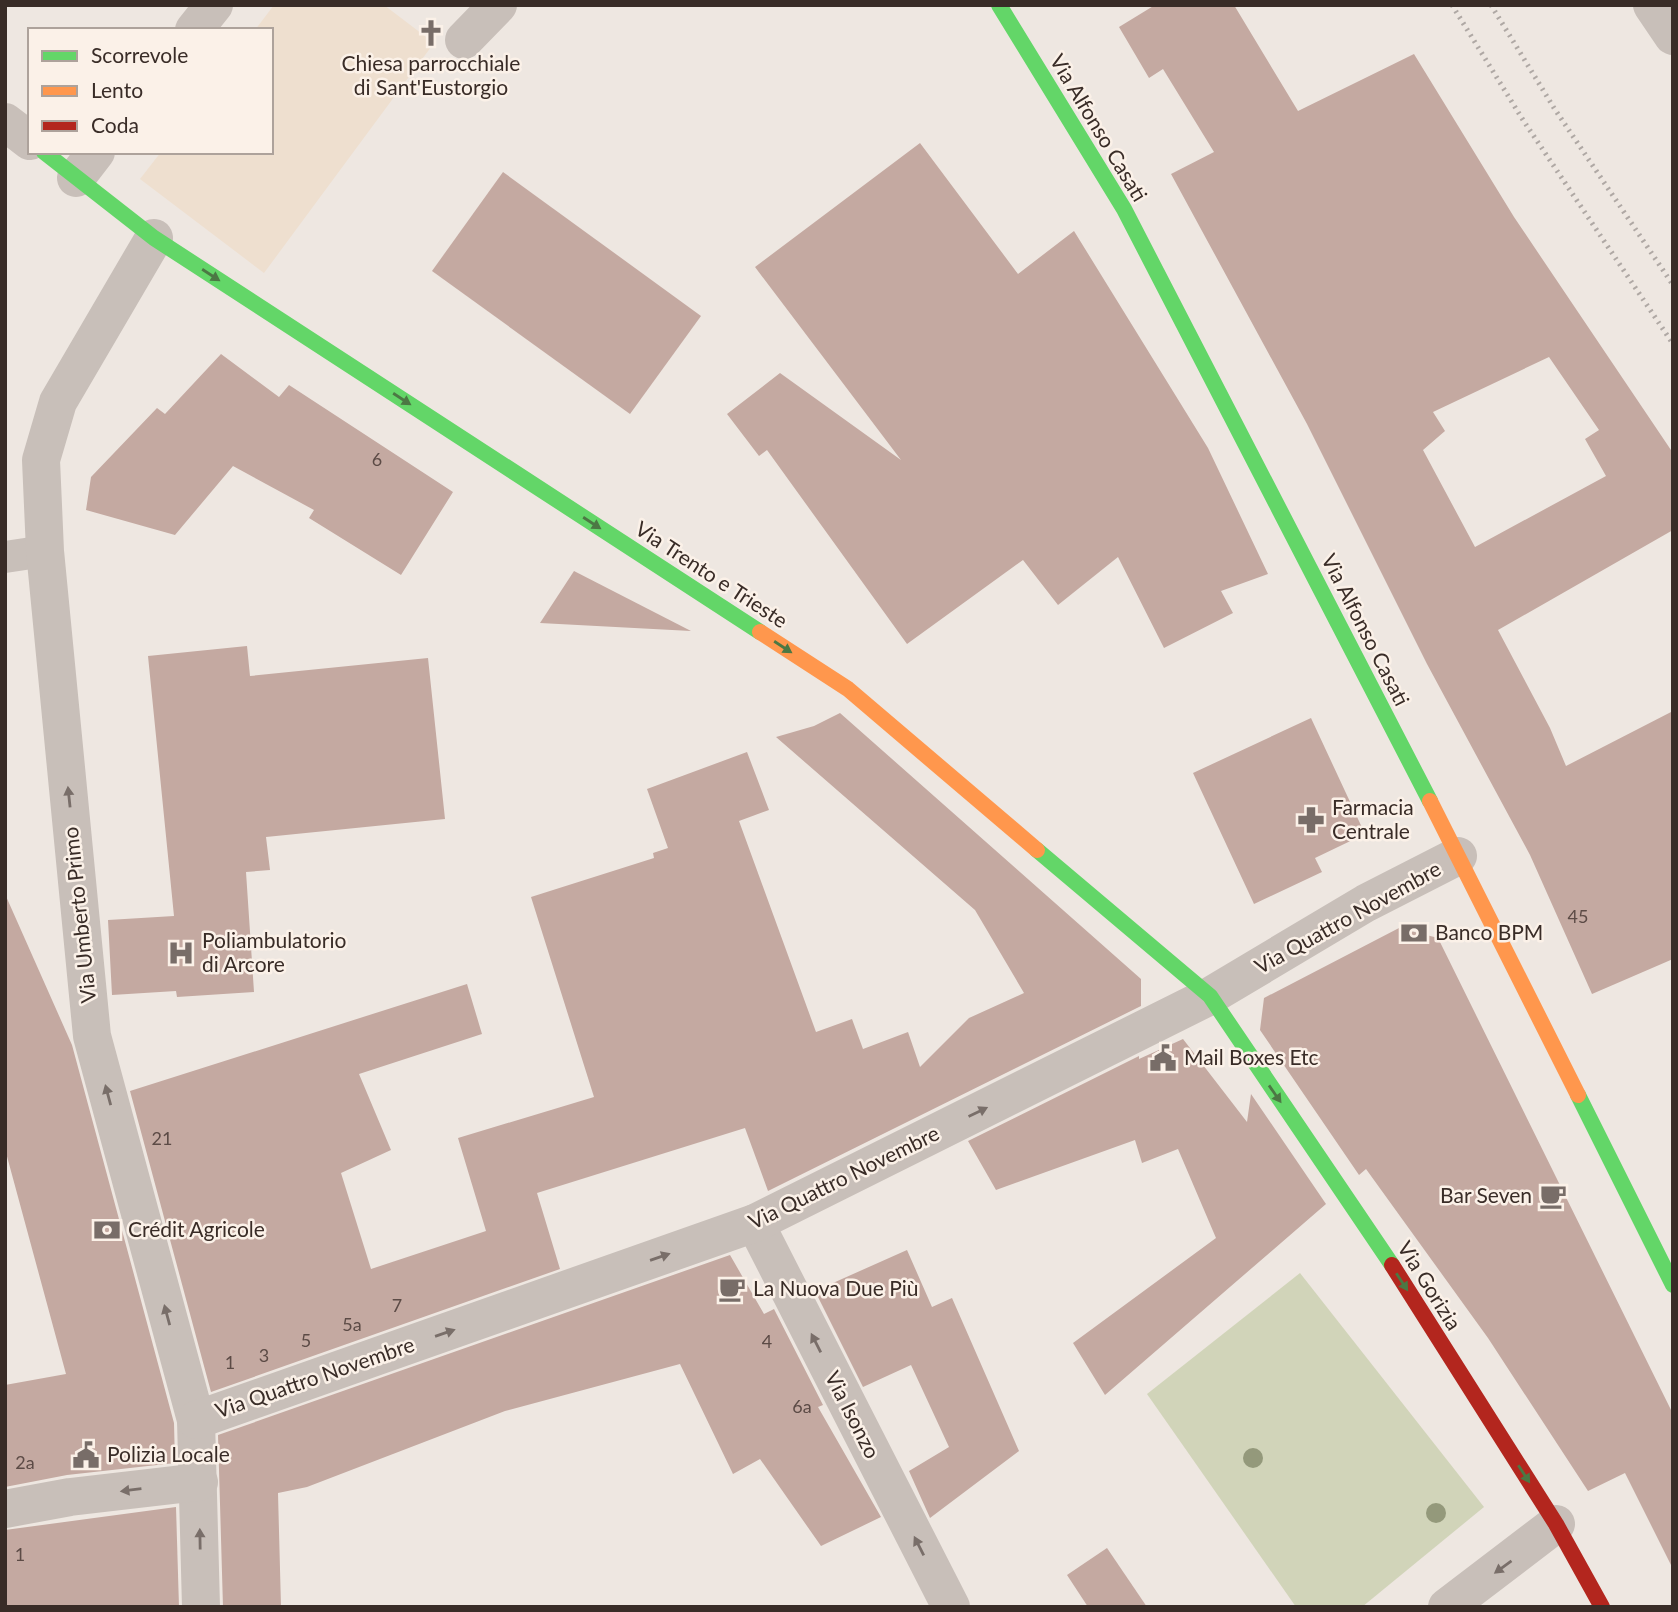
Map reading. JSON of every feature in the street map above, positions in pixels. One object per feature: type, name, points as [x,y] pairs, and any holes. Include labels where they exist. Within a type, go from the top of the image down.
[{"type":"street","points":[[196,28],[214,5]]},
{"type":"street","points":[[464,40],[498,5]]},
{"type":"street","name":"Via Alfonso Casati","points":[[999,5],[1124,209],[1458,856],[1673,1284]]},
{"type":"street","points":[[1652,5],[1673,36]]},
{"type":"street","points":[[5,122],[28,139]]},
{"type":"street","name":"Via Trento e Trieste","points":[[50,154],[86,165],[154,238],[848,689],[1210,996]]},
{"type":"street","name":"Via Umberto Primo","points":[[154,238],[58,402],[41,460],[45,551],[92,1036],[196,1420],[201,1607]]},
{"type":"street","name":"Via Quattro Novembre","points":[[196,1420],[755,1223],[1210,996],[1366,903],[1458,856]]},
{"type":"street","name":"Via Gorizia","points":[[1210,996],[1360,1215],[1556,1524],[1602,1607]]},
{"type":"street","name":"Via Isonzo","points":[[755,1223],[951,1607]]},
{"type":"street","points":[[5,1509],[70,1497],[199,1482]]},
{"type":"street","points":[[1447,1607],[1556,1524]]},
{"type":"lane","points":[[5,557],[45,551]]},
{"type":"green space","points":[[1300,1273],[1484,1507],[1362,1607],[1296,1607],[1147,1394]]},
{"type":"shaded area","points":[[274,5],[384,5],[434,43],[264,273],[140,179],[159,154],[273,154],[273,28],[257,28]]},
{"type":"building","points":[[1155,5],[1234,5],[1298,111],[1414,54],[1514,217],[1673,453],[1673,530],[1498,630],[1550,728],[1566,766],[1673,711],[1673,959],[1592,994],[1530,855],[1427,664],[1307,424],[1171,174],[1214,152],[1163,69],[1149,78],[1119,27]],"holes":[[[1549,357],[1599,430],[1585,439],[1606,476],[1475,547],[1423,450],[1445,431],[1433,412]]]},
{"type":"building","points":[[920,143],[1018,274],[1074,231],[1208,448],[1268,574],[1221,591],[1233,613],[1164,648],[1118,557],[1058,605],[1023,560],[907,644],[767,450],[759,456],[727,414],[780,373],[901,460],[755,267]]},
{"type":"building","points":[[503,172],[701,316],[630,414],[432,271]]},
{"type":"building","points":[[221,354],[279,397],[289,385],[453,492],[401,575],[309,518],[314,510],[233,466],[175,535],[86,510],[91,477],[157,408],[165,414]]},
{"type":"building","points":[[574,571],[691,631],[540,623]]},
{"type":"building","points":[[247,646],[250,676],[428,658],[445,819],[266,837],[270,870],[246,872],[254,992],[177,997],[176,991],[112,995],[108,920],[174,916],[148,656]]},
{"type":"building","points":[[840,713],[1141,979],[1141,1006],[768,1191],[745,1128],[537,1193],[560,1269],[211,1392],[130,1091],[467,984],[482,1034],[359,1074],[391,1150],[341,1173],[371,1269],[486,1231],[458,1138],[594,1097],[531,897],[654,858],[653,853],[668,848],[647,789],[747,752],[769,810],[739,821],[816,1032],[852,1019],[863,1049],[908,1032],[920,1067],[969,1018],[1024,993],[975,910],[776,737],[814,726]]},
{"type":"building","points":[[1311,718],[1365,834],[1315,858],[1322,872],[1254,904],[1193,773]]},
{"type":"building","points":[[5,894],[72,1045],[174,1423],[175,1463],[67,1475],[5,1487],[5,1385],[66,1374],[5,1149]]},
{"type":"building","points":[[1399,928],[1438,938],[1673,1414],[1673,1569],[1625,1473],[1588,1491],[1488,1338],[1366,1169],[1359,1175],[1260,1030],[1264,998]]},
{"type":"building","points":[[1183,1039],[1247,1122],[1251,1094],[1326,1204],[1105,1395],[1073,1343],[1216,1238],[1178,1149],[1142,1163],[1135,1140],[996,1190],[968,1141],[1139,1056],[1139,1059]]},
{"type":"building","points":[[907,1250],[932,1307],[952,1298],[1019,1451],[930,1518],[909,1471],[949,1447],[911,1365],[863,1387],[815,1291]]},
{"type":"building","points":[[730,1255],[764,1314],[774,1309],[823,1405],[818,1407],[881,1517],[821,1546],[760,1459],[733,1474],[680,1364],[505,1411],[307,1487],[278,1493],[281,1607],[223,1607],[218,1435]]},
{"type":"building","points":[[176,1507],[179,1607],[5,1607],[5,1530]]},
{"type":"building","points":[[1107,1548],[1147,1607],[1088,1607],[1067,1575]]},
{"type":"railway","points":[[1452,5],[1523,120],[1673,344]]},
{"type":"railway","points":[[1491,5],[1554,108],[1673,285]]},
{"type":"traffic: fast","points":[[999,5],[1124,209],[1430,801]]},
{"type":"traffic: fast","points":[[47,154],[154,238],[760,632]]},
{"type":"traffic: fast","points":[[1037,850],[1210,996],[1392,1265]]},
{"type":"traffic: fast","points":[[1578,1095],[1673,1285]]},
{"type":"traffic: slow","points":[[760,632],[848,689],[1037,850]]},
{"type":"traffic: slow","points":[[1430,801],[1578,1095]]},
{"type":"traffic: jam","points":[[1392,1265],[1556,1524],[1602,1607]]},
{"type":"place","name":"Chiesa parrocchiale di Sant'Eustorgio","points":[[431,33]]},
{"type":"place","name":"Farmacia Centrale","points":[[1311,820]]},
{"type":"place","name":"Banco BPM","points":[[1414,933]]},
{"type":"place","name":"Poliambulatorio di Arcore","points":[[181,953]]},
{"type":"place","name":"Mail Boxes Etc","points":[[1163,1058]]},
{"type":"place","name":"Bar Seven","points":[[1553,1196]]},
{"type":"place","name":"Crédit Agricole","points":[[107,1230]]},
{"type":"place","name":"La Nuova Due Più","points":[[732,1289]]},
{"type":"place","name":"Polizia Locale","points":[[86,1455]]}]
